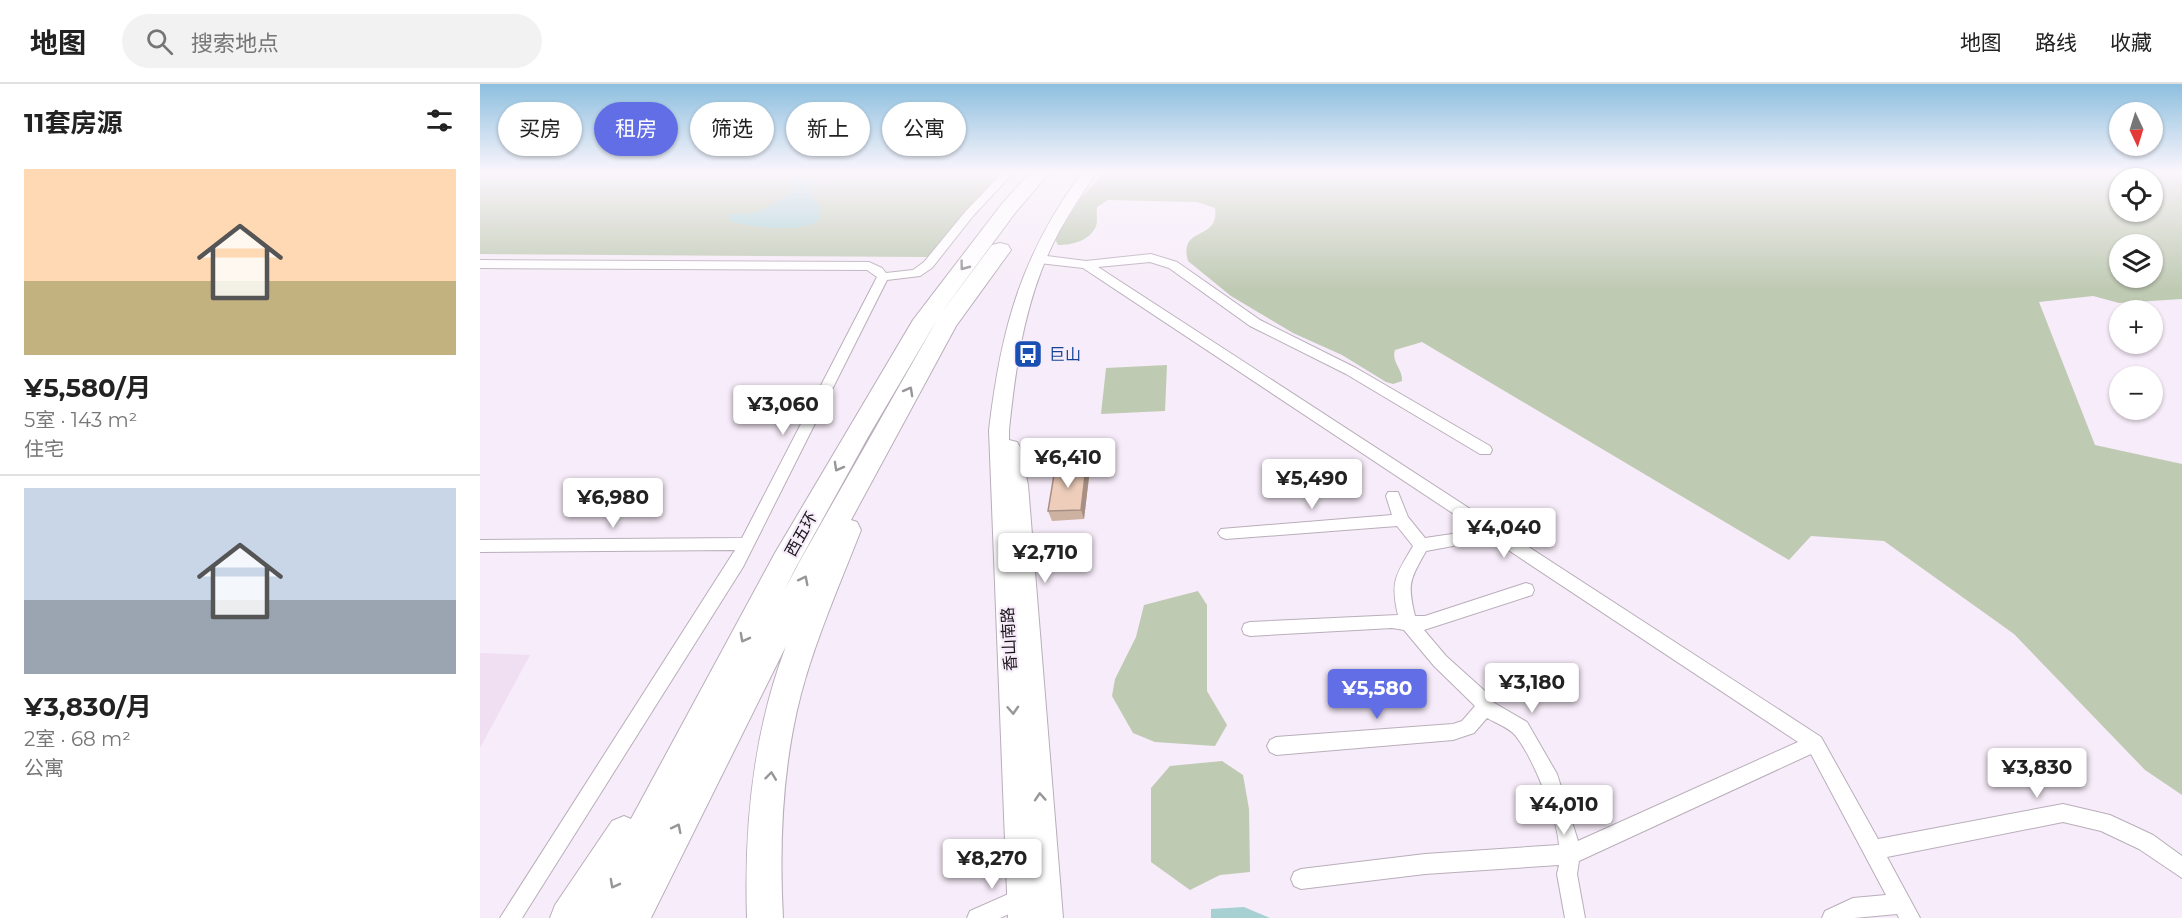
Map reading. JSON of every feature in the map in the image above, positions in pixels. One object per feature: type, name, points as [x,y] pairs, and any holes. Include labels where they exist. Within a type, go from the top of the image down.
[{"type":"highway","name":"西五环","points":[[597,918],[706,709],[852,442],[924,320],[1007,211]]},
{"type":"highway","name":"西五环","points":[[632,918],[811,567],[946,323],[982,272],[1031,211]]},
{"type":"highway","points":[[765,918],[763,886],[767,810],[777,734],[794,668],[885,434]]},
{"type":"highway","points":[[567,918],[706,709]]},
{"type":"highway","points":[[767,810],[785,918]]},
{"type":"main road","name":"香山南路","points":[[1022,908],[999,430],[1004,373],[1014,325],[1039,259],[1063,211]]},
{"type":"main road","name":"香山南路","points":[[1039,259],[1041,274],[1018,355],[1009,406],[1010,442],[1018,485],[1049,918]]},
{"type":"street","points":[[882,277],[916,273],[928,265],[972,211]]},
{"type":"street","points":[[1039,259],[1086,265],[1151,258],[1173,265],[1256,323],[1351,371],[1485,450]]},
{"type":"street","points":[[480,264],[869,266],[878,271],[882,277]]},
{"type":"street","points":[[1086,265],[1815,743],[1906,910]]},
{"type":"street","points":[[510,918],[737,562],[882,277]]},
{"type":"street","points":[[1393,496],[1401,520],[1421,545]]},
{"type":"street","points":[[1226,533],[1401,520]]},
{"type":"street","points":[[1421,545],[1448,543],[1472,532],[1481,524]]},
{"type":"street","points":[[480,546],[746,544]]},
{"type":"street","points":[[1421,545],[1403,578],[1401,593],[1409,624],[1440,662],[1480,698],[1485,707],[1521,728],[1550,780],[1568,834],[1570,855],[1567,874],[1575,918]]},
{"type":"street","points":[[1250,629],[1392,621],[1409,624],[1425,623],[1526,590]]},
{"type":"street","points":[[1276,746],[1453,732],[1468,727],[1485,707]]},
{"type":"street","points":[[1301,879],[1425,864],[1570,855],[1815,743]]},
{"type":"street","points":[[1873,850],[2063,813],[2103,822],[2146,842],[2182,868]]},
{"type":"street","points":[[977,918],[1022,908]]},
{"type":"street","points":[[1832,918],[1853,908],[1906,910]]},
{"type":"shaded area","points":[[480,211],[973,211],[929,257],[480,254]]},
{"type":"shaded area","points":[[819,211],[819,220],[800,227],[788,228],[762,227],[729,221],[728,214]]},
{"type":"shaded area","points":[[1073,211],[1097,211],[1097,224],[1090,235],[1075,243],[1058,245],[1055,239]]},
{"type":"shaded area","points":[[1215,211],[2109,211],[2109,222],[2163,222],[2163,211],[2182,211],[2182,299],[2109,300],[2093,296],[2039,302],[2095,445],[2182,464],[2182,795],[2145,770],[2014,634],[1884,541],[1811,536],[1789,560],[1422,342],[1395,350],[1394,354],[1402,381],[1393,384],[1386,382],[1342,355],[1293,333],[1231,296],[1188,261],[1186,250],[1189,242],[1211,226],[1215,219]]},
{"type":"shaded area","points":[[1167,365],[1165,411],[1101,414],[1106,368]]},
{"type":"shaded area","points":[[1198,591],[1207,605],[1207,691],[1227,725],[1215,746],[1155,742],[1133,733],[1112,696],[1115,679],[1136,637],[1144,605]]},
{"type":"shaded area","points":[[480,653],[530,655],[480,748]]},
{"type":"shaded area","points":[[1222,761],[1243,775],[1249,809],[1250,872],[1220,875],[1190,890],[1151,862],[1151,788],[1170,766]]},
{"type":"shaded area","points":[[1244,907],[1270,918],[1211,918],[1211,909]]},
{"type":"building","points":[[1086,467],[1081,510],[1048,511],[1055,469]]},
{"type":"place","name":"巨山","points":[[1028,354]]}]
